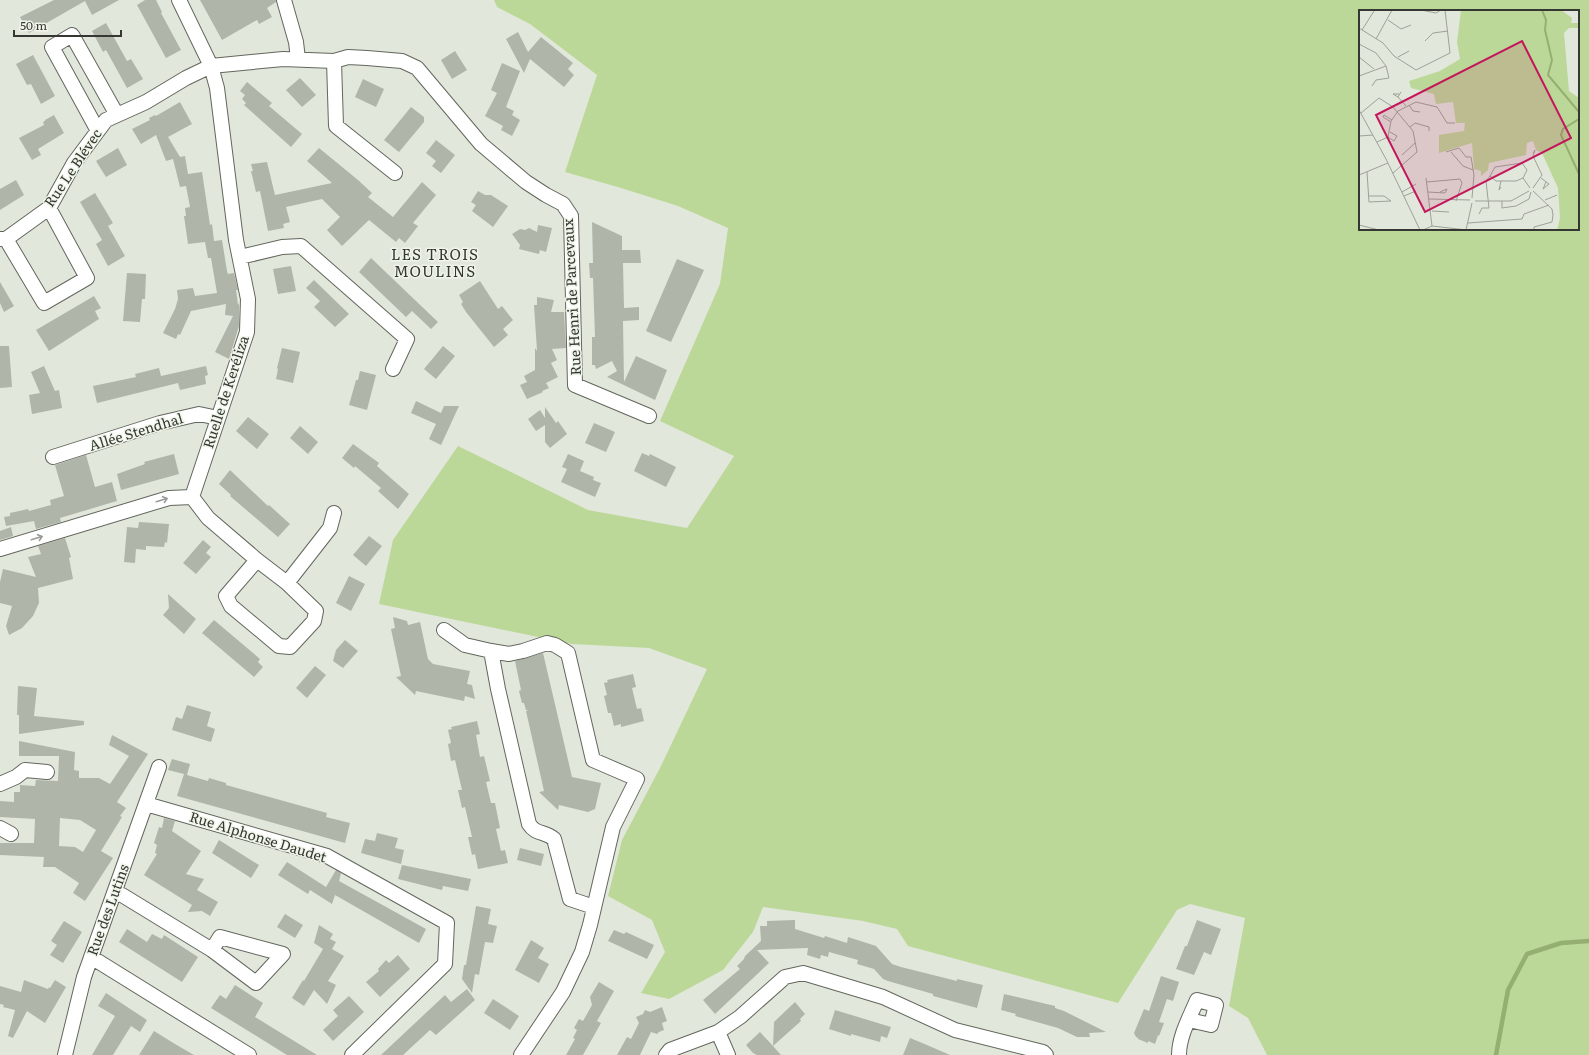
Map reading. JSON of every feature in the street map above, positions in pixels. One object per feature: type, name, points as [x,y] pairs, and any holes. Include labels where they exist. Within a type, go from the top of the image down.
[{"type":"street","name":"Ruelle de Keréliza","points":[[179,0],[211,66],[217,88],[240,257],[248,299],[247,332],[192,497]]},
{"type":"street","points":[[284,0],[296,42],[298,59]]},
{"type":"street","points":[[98,131],[52,47],[72,36],[117,115]]},
{"type":"street","name":"Rue Henri de Parcevaux","points":[[211,66],[298,59],[334,61],[348,57],[402,61],[416,68],[481,144],[526,182],[563,204],[571,216],[576,385],[649,416]]},
{"type":"street","points":[[334,61],[336,126],[395,173]]},
{"type":"street","name":"Rue Le Blévec","points":[[3,239],[49,208],[74,163],[106,120],[146,102],[186,78],[211,66]]},
{"type":"street","points":[[3,239],[44,303],[87,278],[49,208]]},
{"type":"street","points":[[240,257],[282,247],[301,246],[407,339],[393,369]]},
{"type":"street","name":"Allée Stendhal","points":[[53,457],[160,423],[199,414],[218,418]]},
{"type":"street","points":[[0,549],[169,498],[192,497],[208,518],[257,560],[287,583],[316,611],[314,621],[290,647],[278,646],[231,606],[226,596],[257,560]]},
{"type":"street","points":[[287,583],[330,528],[334,513]]},
{"type":"street","points":[[444,630],[465,645],[491,652],[509,654],[547,643],[555,645],[568,653],[592,760],[637,779],[613,827],[582,952],[563,992],[520,1055]]},
{"type":"street","points":[[491,652],[529,824],[533,830],[550,835],[554,839],[570,899],[594,907]]},
{"type":"street","name":"Rue des Lutins","points":[[65,1055],[84,977],[159,768]]},
{"type":"street","points":[[0,784],[4,784],[25,770],[47,772]]},
{"type":"street","name":"Rue Alphonse Daudet","points":[[146,804],[326,856],[447,923],[445,964],[352,1055]]},
{"type":"street","points":[[114,893],[122,895],[212,950]]},
{"type":"street","points":[[91,957],[248,1055]]},
{"type":"street","points":[[666,1055],[670,1050],[718,1032],[740,1017],[785,977],[803,973],[883,997],[955,1030],[1043,1052],[1046,1055]]},
{"type":"street","points":[[1179,1055],[1180,1044],[1189,1020]]},
{"type":"street","points":[[718,1032],[728,1055]]},
{"type":"green space","points":[[494,0],[1589,0],[1589,1055],[1267,1055],[1248,1018],[1229,1006],[1245,918],[1190,904],[1177,910],[1118,1003],[908,946],[897,929],[863,921],[763,907],[753,932],[723,970],[669,999],[641,993],[665,952],[652,920],[608,896],[622,840],[661,766],[707,669],[649,648],[572,644],[379,604],[393,540],[458,446],[588,510],[687,528],[734,456],[660,421],[720,284],[728,228],[678,206],[565,172],[597,75],[530,24],[497,7]]},
{"type":"building","points":[[54,0],[119,0],[92,15],[85,1],[29,33],[20,17]]},
{"type":"building","points":[[145,0],[156,0],[162,12],[161,13],[181,50],[166,58],[137,5]]},
{"type":"building","points":[[200,0],[276,0],[276,2],[267,8],[272,17],[259,24],[257,20],[222,40]]},
{"type":"building","points":[[106,23],[127,61],[131,59],[143,79],[127,88],[106,50],[103,52],[92,31]]},
{"type":"building","points":[[518,32],[528,52],[541,37],[573,63],[568,69],[574,75],[564,87],[530,59],[524,73],[506,39]]},
{"type":"building","points":[[455,51],[467,70],[452,79],[441,60]]},
{"type":"building","points":[[33,55],[55,96],[41,104],[31,84],[27,85],[16,64]]},
{"type":"building","points":[[502,63],[520,71],[506,107],[514,111],[512,115],[520,120],[512,136],[501,130],[503,126],[485,116],[497,93],[491,90]]},
{"type":"building","points":[[300,78],[316,95],[302,107],[286,90]]},
{"type":"building","points":[[363,79],[384,89],[376,107],[355,97]]},
{"type":"building","points":[[247,82],[272,103],[269,106],[302,134],[291,147],[244,105],[246,103],[242,99],[245,95],[240,91]]},
{"type":"building","points":[[180,102],[192,124],[168,137],[180,157],[185,156],[188,174],[202,172],[214,241],[222,240],[227,271],[228,274],[234,273],[238,290],[236,290],[238,305],[239,303],[239,326],[229,359],[215,352],[233,316],[225,315],[226,304],[191,311],[180,335],[178,334],[176,339],[163,333],[175,309],[178,299],[177,290],[193,288],[195,296],[217,293],[211,258],[208,258],[205,242],[188,244],[184,216],[186,216],[185,208],[190,207],[186,186],[180,187],[173,159],[166,161],[156,135],[141,144],[132,129],[150,120],[149,118],[155,115],[156,116]]},
{"type":"building","points":[[411,107],[424,117],[424,122],[399,152],[384,140]]},
{"type":"building","points":[[54,115],[64,133],[38,149],[41,155],[32,160],[19,138],[44,125],[43,122],[45,120]]},
{"type":"building","points":[[436,140],[455,155],[441,173],[432,166],[436,161],[426,153]]},
{"type":"building","points":[[118,148],[127,165],[106,177],[96,161]]},
{"type":"building","points":[[319,148],[372,193],[368,197],[393,217],[422,182],[436,195],[413,223],[418,226],[405,243],[399,238],[396,242],[369,220],[342,246],[327,230],[340,217],[322,199],[286,207],[290,222],[283,224],[284,228],[268,231],[260,191],[256,192],[251,171],[253,171],[251,164],[267,162],[275,195],[332,183],[307,161]]},
{"type":"building","points":[[16,180],[24,195],[0,210],[0,189]]},
{"type":"building","points":[[478,191],[485,195],[491,195],[508,206],[493,227],[472,211],[476,205],[471,202]]},
{"type":"building","points":[[95,193],[113,223],[108,226],[125,256],[108,266],[96,244],[102,240],[80,202]]},
{"type":"building","points":[[592,222],[622,236],[622,250],[640,250],[641,263],[623,263],[624,308],[639,307],[639,320],[623,321],[624,382],[636,356],[667,370],[655,400],[607,377],[617,371],[612,361],[596,369],[595,365],[592,365],[592,337],[595,337],[593,278],[590,278],[589,263],[593,263]]},
{"type":"building","points":[[538,225],[552,228],[546,252],[540,250],[539,254],[519,249],[520,245],[512,234],[520,229],[525,230],[529,228],[537,232]]},
{"type":"building","points":[[371,258],[438,322],[431,329],[412,311],[406,317],[359,272]]},
{"type":"building","points":[[677,259],[704,270],[671,342],[646,331]]},
{"type":"building","points":[[291,266],[296,291],[278,294],[273,269]]},
{"type":"building","points":[[127,273],[146,274],[145,299],[142,299],[140,322],[123,321]]},
{"type":"building","points":[[314,280],[349,314],[335,327],[314,307],[320,301],[306,288]]},
{"type":"building","points":[[480,281],[498,309],[502,306],[513,320],[503,329],[508,335],[494,347],[466,312],[461,304],[463,302],[459,295]]},
{"type":"building","points":[[0,282],[14,306],[4,312],[0,303]]},
{"type":"building","points":[[94,296],[101,308],[95,311],[99,319],[49,351],[36,330]]},
{"type":"building","points":[[537,297],[554,300],[551,312],[564,312],[566,348],[552,349],[557,360],[551,363],[558,377],[546,383],[549,388],[527,399],[520,385],[527,382],[524,376],[535,370],[535,348],[537,351],[534,305],[537,305]]},
{"type":"building","points":[[0,346],[9,346],[12,387],[0,388]]},
{"type":"building","points":[[443,346],[455,356],[436,379],[424,369]]},
{"type":"building","points":[[282,348],[300,352],[293,383],[276,379]]},
{"type":"building","points":[[44,366],[55,391],[59,390],[62,408],[32,414],[29,395],[40,393],[31,372]]},
{"type":"building","points":[[206,366],[208,375],[205,376],[206,384],[180,390],[178,383],[97,403],[93,386],[136,377],[135,374],[159,368],[161,376]]},
{"type":"building","points":[[360,371],[376,375],[367,410],[349,405]]},
{"type":"building","points":[[416,401],[441,413],[444,406],[459,406],[441,445],[429,439],[436,424],[411,413]]},
{"type":"building","points":[[545,407],[556,423],[558,421],[567,434],[550,448],[545,442],[545,425],[536,431],[528,419],[540,410],[545,418]]},
{"type":"building","points":[[248,417],[269,434],[257,449],[236,431]]},
{"type":"building","points":[[594,423],[615,432],[606,452],[585,443]]},
{"type":"building","points":[[300,426],[318,442],[308,454],[290,438]]},
{"type":"building","points":[[353,444],[379,463],[377,466],[409,494],[398,509],[378,491],[381,488],[355,466],[354,468],[342,458]]},
{"type":"building","points":[[642,453],[649,456],[650,454],[676,467],[666,487],[634,471]]},
{"type":"building","points":[[174,454],[179,474],[121,490],[117,474],[145,464],[144,462]]},
{"type":"building","points":[[568,454],[584,461],[580,471],[594,477],[593,480],[601,483],[595,497],[561,482],[567,469],[562,467]]},
{"type":"building","points":[[86,455],[95,487],[112,482],[117,501],[60,518],[61,522],[36,529],[34,521],[6,526],[4,517],[10,516],[10,513],[28,509],[29,511],[51,505],[50,500],[64,496],[55,465]]},
{"type":"building","points":[[230,470],[268,506],[269,505],[290,524],[278,537],[230,496],[231,495],[219,484]]},
{"type":"building","points":[[139,522],[169,524],[167,543],[165,542],[164,547],[146,546],[146,550],[136,549],[135,563],[124,562],[127,527],[138,528]]},
{"type":"building","points":[[11,527],[13,536],[0,540],[0,531]]},
{"type":"building","points":[[369,536],[382,546],[366,566],[353,555]]},
{"type":"building","points":[[65,538],[71,557],[69,558],[73,579],[38,588],[39,603],[33,616],[22,628],[9,635],[6,626],[12,606],[0,603],[0,582],[3,569],[36,577],[28,557],[41,554],[38,546]]},
{"type":"building","points":[[203,540],[211,547],[206,553],[211,557],[196,574],[183,563]]},
{"type":"building","points":[[349,576],[365,584],[351,611],[336,603]]},
{"type":"building","points":[[168,594],[196,619],[184,634],[163,615],[169,608]]},
{"type":"building","points":[[393,617],[407,621],[408,625],[420,622],[428,659],[433,664],[470,671],[467,684],[472,685],[475,699],[465,696],[464,701],[416,691],[415,695],[396,677],[401,676],[391,629],[395,628]]},
{"type":"building","points":[[214,620],[260,659],[258,662],[263,667],[254,677],[202,633]]},
{"type":"building","points":[[345,640],[358,651],[343,668],[333,661],[336,650]]},
{"type":"building","points":[[543,653],[572,777],[601,783],[595,809],[588,812],[559,805],[558,810],[539,792],[544,791],[526,711],[529,711],[526,710],[524,703],[522,703],[515,661]]},
{"type":"building","points":[[315,666],[326,675],[307,698],[296,688]]},
{"type":"building","points":[[633,674],[636,687],[632,688],[637,709],[641,708],[644,721],[621,727],[621,724],[614,726],[611,713],[608,713],[604,696],[607,695],[604,683],[608,682],[607,680]]},
{"type":"building","points":[[18,686],[37,688],[34,716],[84,721],[84,725],[19,734],[19,715],[17,715]]},
{"type":"building","points":[[187,705],[211,712],[207,726],[215,729],[211,742],[172,730],[176,717],[182,719]]},
{"type":"building","points":[[477,721],[480,734],[476,735],[480,757],[484,756],[490,781],[486,782],[491,803],[495,803],[500,828],[496,829],[501,851],[505,850],[508,863],[478,869],[475,854],[472,855],[468,837],[472,837],[465,807],[462,808],[458,790],[462,790],[455,760],[451,761],[448,744],[451,743],[448,730],[452,729],[451,727]]},
{"type":"building","points":[[112,735],[148,754],[117,802],[126,808],[101,851],[113,858],[85,901],[73,893],[79,883],[55,867],[43,867],[44,857],[0,855],[0,843],[34,843],[35,819],[0,817],[0,801],[14,802],[14,792],[20,792],[20,785],[35,786],[36,780],[58,781],[59,756],[19,756],[19,741],[75,752],[74,770],[79,771],[79,778],[99,778],[110,784],[129,756],[109,745]],"holes":[[[60,818],[80,820],[96,830],[83,852],[75,847],[59,846]]]},
{"type":"building","points":[[172,759],[190,764],[187,775],[208,781],[209,778],[226,783],[226,785],[327,813],[326,817],[350,823],[345,843],[177,796],[184,774],[168,770]]},
{"type":"building","points":[[164,818],[175,821],[172,831],[201,851],[186,874],[204,879],[197,890],[218,902],[210,916],[202,911],[188,912],[192,905],[144,875],[157,854],[155,853],[157,845],[154,843],[159,827],[162,828]]},
{"type":"building","points":[[377,833],[398,838],[395,848],[404,850],[401,864],[361,853],[365,839],[375,841]]},
{"type":"building","points":[[219,840],[259,865],[251,878],[212,853]]},
{"type":"building","points":[[520,848],[544,854],[541,866],[517,860]]},
{"type":"building","points":[[287,862],[326,887],[336,870],[341,873],[339,881],[426,929],[419,943],[335,895],[332,904],[310,890],[308,894],[278,875]]},
{"type":"building","points":[[402,865],[471,879],[468,891],[443,886],[442,890],[398,879]]},
{"type":"building","points":[[476,906],[491,909],[488,924],[497,926],[493,943],[485,942],[479,975],[475,974],[472,993],[462,979],[464,965],[466,965]]},
{"type":"building","points":[[285,914],[303,925],[295,938],[277,927]]},
{"type":"building","points":[[795,920],[795,929],[847,943],[848,937],[876,946],[892,964],[957,981],[957,979],[983,985],[977,1008],[933,996],[933,994],[883,979],[874,969],[857,964],[858,960],[829,952],[828,957],[821,955],[820,959],[807,955],[808,948],[757,950],[769,963],[715,1014],[703,1000],[740,969],[737,966],[761,941],[760,926],[767,926],[767,921]]},
{"type":"building","points":[[1197,920],[1221,929],[1211,955],[1204,952],[1194,975],[1176,969]]},
{"type":"building","points":[[64,921],[82,932],[63,963],[50,955],[57,945],[51,941]]},
{"type":"building","points":[[319,925],[333,934],[330,939],[336,942],[332,949],[344,956],[328,981],[336,985],[327,1004],[314,990],[304,1006],[292,998],[323,949],[314,943]]},
{"type":"building","points":[[127,929],[147,942],[152,934],[162,939],[164,935],[198,957],[182,982],[119,942]]},
{"type":"building","points":[[614,930],[624,934],[626,932],[654,945],[647,959],[608,941]]},
{"type":"building","points":[[531,940],[544,948],[538,958],[549,964],[539,983],[515,970]]},
{"type":"building","points":[[398,955],[410,969],[380,997],[366,982],[379,971],[378,969],[386,960],[389,963]]},
{"type":"building","points":[[1161,976],[1179,982],[1173,1001],[1167,999],[1159,1022],[1164,1023],[1155,1044],[1138,1039],[1134,1033],[1144,1009],[1149,1011]]},
{"type":"building","points":[[24,980],[48,989],[55,980],[66,987],[45,1023],[27,1011],[13,1038],[8,1036],[15,1010],[3,1007],[4,1005],[0,1004],[0,986],[21,992]]},
{"type":"building","points":[[599,982],[614,991],[597,1021],[601,1023],[583,1055],[566,1055],[575,1039],[573,1038],[577,1030],[574,1028],[579,1019],[583,1021],[592,1005],[590,997]]},
{"type":"building","points":[[235,985],[263,1003],[255,1017],[317,1055],[287,1055],[211,1008],[220,995],[226,999]]},
{"type":"building","points":[[467,989],[475,1000],[436,1035],[430,1030],[403,1055],[381,1055],[445,995],[451,1002]]},
{"type":"building","points":[[106,993],[147,1020],[140,1032],[131,1026],[113,1055],[92,1055],[115,1016],[98,1006]]},
{"type":"building","points":[[1004,994],[1055,1006],[1055,1008],[1106,1032],[1089,1033],[1090,1037],[1077,1037],[1058,1028],[1015,1016],[1016,1014],[1001,1010]]},
{"type":"building","points":[[349,996],[364,1012],[333,1041],[323,1030],[338,1016],[333,1010]]},
{"type":"building","points":[[493,999],[519,1016],[510,1030],[484,1013]]},
{"type":"building","points":[[795,1002],[805,1014],[800,1019],[801,1021],[773,1046],[774,1022]]},
{"type":"building","points":[[662,1007],[667,1021],[662,1023],[664,1030],[657,1034],[651,1032],[640,1055],[617,1055],[627,1037],[631,1039],[639,1023],[636,1017],[643,1014],[645,1010],[650,1012]]},
{"type":"building","points":[[835,1010],[891,1027],[887,1038],[881,1036],[880,1042],[851,1034],[851,1036],[829,1029]]},
{"type":"building","points":[[154,1031],[175,1044],[194,1055],[139,1055]]},
{"type":"building","points":[[760,1032],[781,1055],[757,1055],[753,1053],[746,1045]]},
{"type":"building","points":[[910,1038],[927,1045],[950,1055],[903,1055]]},
{"type":"waterway","points":[[1496,1055],[1508,990],[1527,954],[1561,943],[1589,941]]},
{"type":"district","name":"LES TROIS MOULINS","points":[[435,264]]}]
